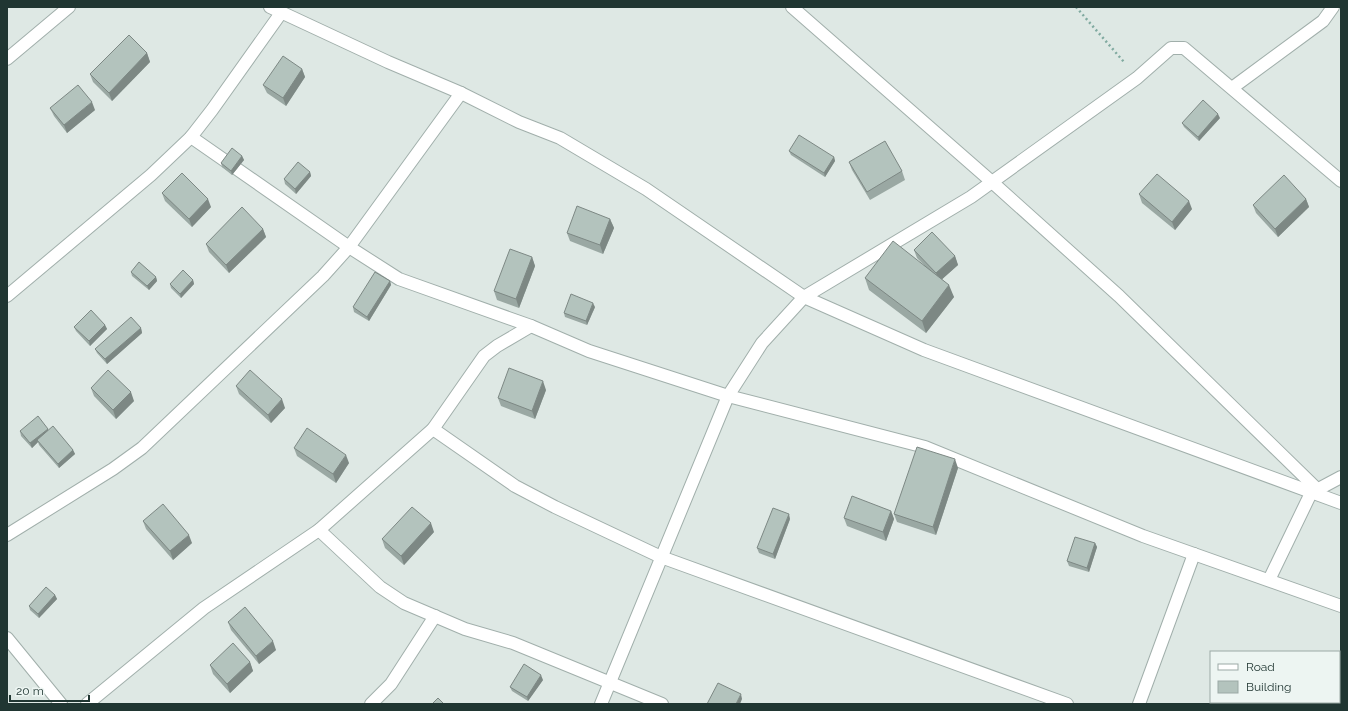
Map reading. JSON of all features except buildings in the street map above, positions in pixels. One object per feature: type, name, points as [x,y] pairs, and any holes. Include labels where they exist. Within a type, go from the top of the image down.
[{"type":"street","points":[[7,59],[69,7]]},
{"type":"street","points":[[270,7],[388,62],[461,93],[518,122],[560,138],[646,188],[804,297],[924,350],[1315,492],[1341,503]]},
{"type":"street","points":[[792,7],[992,182],[1118,296],[1315,492]]},
{"type":"street","points":[[1232,88],[1323,21],[1333,7]]},
{"type":"street","points":[[7,296],[151,175],[191,137],[281,13]]},
{"type":"street","points":[[601,704],[656,575],[661,557],[728,396],[762,343],[804,297],[971,197],[1138,78],[1172,48],[1184,48],[1341,181]]},
{"type":"street","points":[[7,536],[113,469],[142,448],[323,276],[349,247],[461,93]]},
{"type":"street","points":[[191,137],[349,247],[399,279],[531,326],[589,351],[728,396],[925,447],[1143,536],[1341,606]]},
{"type":"street","points":[[87,704],[204,608],[319,530],[433,429],[484,356],[497,346],[531,326]]},
{"type":"street","points":[[433,429],[515,486],[661,557],[1068,704]]},
{"type":"street","points":[[1269,580],[1315,492],[1341,477]]},
{"type":"street","points":[[319,530],[380,587],[404,603],[465,629],[513,643],[662,704]]},
{"type":"street","points":[[1139,704],[1194,554]]},
{"type":"street","points":[[371,704],[391,684],[435,616]]},
{"type":"street","points":[[7,638],[61,704]]},
{"type":"path","points":[[1076,7],[1138,78]]}]
